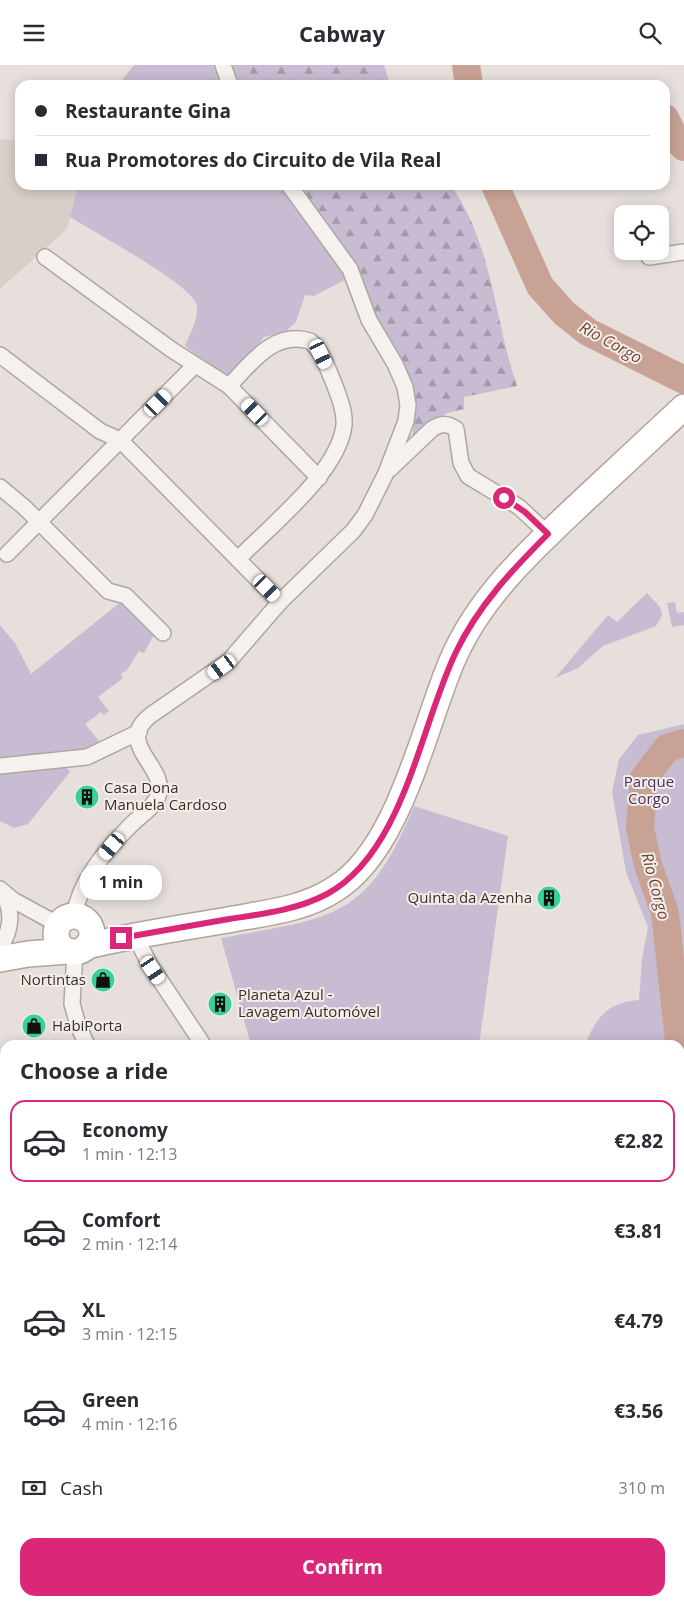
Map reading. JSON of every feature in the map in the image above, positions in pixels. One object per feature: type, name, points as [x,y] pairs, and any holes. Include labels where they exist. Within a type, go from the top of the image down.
[{"type":"main road","points":[[0,959],[28,954],[73,937],[128,937],[297,906],[336,889],[361,868],[374,851],[392,819],[449,668],[464,637],[482,607],[501,583],[548,534],[684,407]]},
{"type":"street","points":[[223,65],[228,80]]},
{"type":"street","points":[[0,765],[87,757],[139,732],[147,718],[229,661],[280,602],[353,531],[364,515],[386,473],[408,416],[408,399],[405,387],[395,364],[369,320],[350,269],[293,190]]},
{"type":"street","points":[[669,255],[684,253]]},
{"type":"street","points":[[45,257],[195,365],[230,386],[319,478]]},
{"type":"street","points":[[230,386],[269,346],[294,339],[310,341],[316,346],[339,397],[344,424],[340,442],[319,478],[238,559]]},
{"type":"street","points":[[0,355],[100,431],[120,440],[280,602]]},
{"type":"street","points":[[7,554],[195,365]]},
{"type":"street","points":[[386,473],[435,427],[444,424],[456,429],[461,463],[468,476],[519,507],[548,534]]},
{"type":"street","points":[[0,487],[17,500],[108,591],[126,596],[162,633]]},
{"type":"street","points":[[85,1040],[72,1004],[73,937],[76,903],[89,874],[123,833],[151,807],[158,797],[159,782],[141,749],[139,732]]},
{"type":"street","points":[[2,890],[20,904],[73,937]]},
{"type":"street","points":[[0,948],[6,938],[10,915],[2,890]]},
{"type":"street","points":[[128,937],[150,965],[200,1040]]},
{"type":"shaded area","points":[[0,139],[15,140],[15,190],[77,190],[67,229],[0,289]]},
{"type":"green space","points":[[134,65],[208,65],[212,80],[122,80]]},
{"type":"green space","points":[[208,65],[384,65],[388,80],[212,80]]},
{"type":"green space","points":[[77,190],[279,190],[307,218],[350,277],[314,296],[305,295],[296,322],[285,332],[264,337],[236,373],[230,376],[224,375],[185,346],[197,313],[196,303],[189,294],[159,271],[70,217]]},
{"type":"green space","points":[[279,190],[454,190],[465,208],[476,233],[491,283],[509,361],[517,386],[464,397],[464,409],[447,413],[412,439],[414,422],[413,403],[357,274]]},
{"type":"green space","points":[[647,593],[660,607],[662,615],[656,626],[603,646],[578,668],[555,678],[608,615],[617,622]]},
{"type":"green space","points":[[122,601],[155,633],[144,653],[139,651],[127,670],[121,674],[123,678],[98,697],[109,711],[104,715],[101,712],[85,724],[103,746],[0,764],[0,625],[15,643],[31,674]]},
{"type":"green space","points":[[675,602],[677,613],[684,612],[684,625],[672,627],[667,603]]},
{"type":"green space","name":"Parque Corgo","points":[[684,724],[684,1040],[587,1040],[594,1026],[604,1013],[619,1004],[639,1000],[642,959],[648,927],[626,872],[612,792],[619,759],[638,735]]},
{"type":"green space","points":[[63,762],[70,772],[28,824],[14,828],[0,821],[0,768],[7,775],[16,767]]},
{"type":"green space","points":[[414,806],[508,836],[480,1040],[250,1040],[221,938],[292,925],[319,917],[342,907],[362,893],[380,872],[397,844]]},
{"type":"waterway","name":"Rio Corgo","points":[[466,65],[468,80]]},
{"type":"waterway","points":[[670,128],[674,136],[684,147]]},
{"type":"waterway","name":"Rio Corgo","points":[[497,190],[540,286],[564,313],[588,332],[684,380]]},
{"type":"waterway","name":"Rio Corgo","points":[[679,1040],[665,913],[648,865],[640,828],[644,778],[667,748],[684,743]]},
{"type":"place","name":"Casa Dona Manuela Cardoso","points":[[87,797]]},
{"type":"place","name":"Quinta da Azenha","points":[[549,898]]},
{"type":"place","name":"Nortintas","points":[[103,980]]},
{"type":"place","name":"Planeta Azul - Lavagem Automóvel","points":[[220,1004]]},
{"type":"place","name":"HabiPorta","points":[[34,1026]]},
{"type":"route","points":[[121,938],[267,913],[297,906],[326,895],[336,889],[368,860],[392,819],[451,663],[467,631],[482,607],[501,583],[548,534],[519,507],[504,498]]}]
